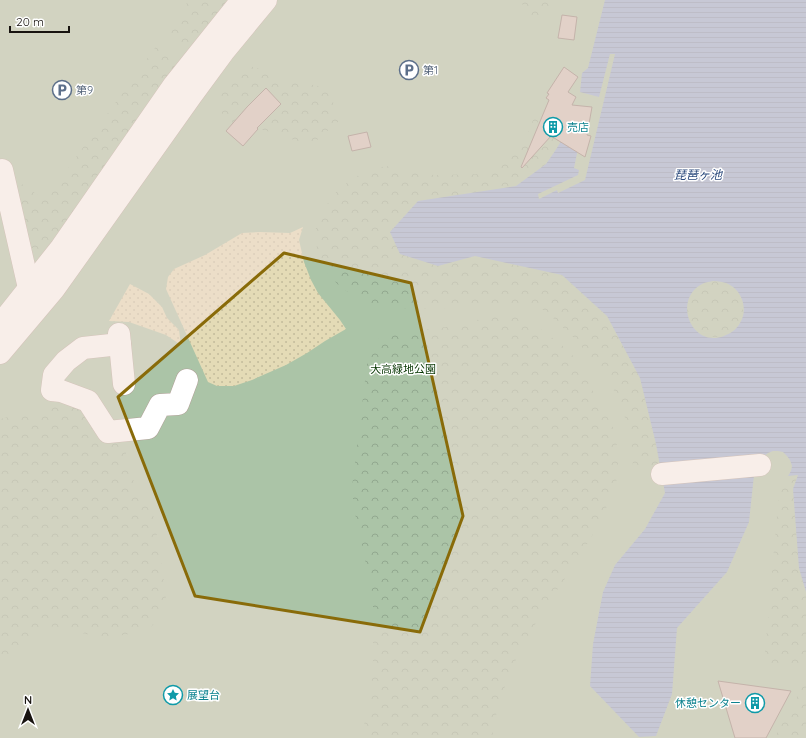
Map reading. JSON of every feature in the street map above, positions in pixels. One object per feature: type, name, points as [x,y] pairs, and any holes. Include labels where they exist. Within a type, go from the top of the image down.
[{"type":"street","points":[[0,326],[60,248],[174,85],[242,0]]},
{"type":"street","points":[[0,353],[54,289],[224,51],[266,0]]},
{"type":"street","points":[[2,170],[29,288]]},
{"type":"street","points":[[124,384],[120,339],[83,348],[66,361],[54,375],[52,390],[61,391],[88,401],[108,432],[148,428],[160,405],[178,404],[187,380]]},
{"type":"street","points":[[662,474],[760,465]]},
{"type":"highlighted area","points":[[284,253],[411,283],[463,516],[420,632],[195,596],[118,397]]},
{"type":"green space","name":"大高緑地公園","points":[[0,0],[806,0],[806,738],[0,738]]},
{"type":"green space","points":[[189,0],[236,0],[193,52],[166,33]]},
{"type":"green space","points":[[520,0],[558,0],[536,29]]},
{"type":"green space","points":[[157,45],[186,62],[53,241],[44,250],[32,248],[27,243],[16,180],[45,200]]},
{"type":"green space","points":[[246,65],[272,72],[282,81],[314,85],[329,89],[339,121],[309,147],[283,135],[233,123],[219,111],[219,89]]},
{"type":"green space","points":[[543,97],[547,100],[528,145],[537,152],[551,136],[561,142],[546,164],[516,186],[418,201],[438,266],[475,256],[562,275],[607,316],[640,378],[660,467],[633,470],[632,448],[628,425],[612,386],[577,341],[550,315],[536,305],[509,303],[451,308],[417,309],[383,307],[360,299],[340,287],[325,270],[317,249],[315,231],[322,211],[337,191],[353,178],[374,168],[389,166],[434,175],[487,174],[497,169],[515,153],[527,134]]},
{"type":"green space","points":[[709,281],[721,281],[731,285],[739,293],[743,303],[743,315],[739,325],[731,333],[721,337],[709,337],[699,333],[691,325],[687,315],[687,303],[691,293],[699,285]]},
{"type":"green space","points":[[506,313],[521,317],[541,329],[568,350],[578,362],[616,434],[618,463],[616,485],[601,520],[580,557],[546,606],[523,645],[512,668],[498,705],[492,738],[360,738],[370,704],[373,660],[373,597],[354,509],[352,487],[369,348],[372,343],[388,333],[460,325]]},
{"type":"green space","points":[[52,390],[88,401],[106,435],[128,443],[124,464],[153,514],[161,558],[167,607],[148,631],[105,638],[49,626],[0,663],[0,419],[16,415],[48,411]]},
{"type":"green space","points":[[798,474],[793,489],[799,568],[806,592],[806,668],[764,662],[780,481],[788,476]]},
{"type":"green space","points":[[806,680],[806,738],[774,738]]},
{"type":"sand","points":[[303,227],[299,240],[304,262],[311,280],[318,293],[346,329],[286,365],[252,380],[234,386],[217,386],[208,382],[166,289],[168,277],[174,269],[205,255],[242,233],[290,233]]},
{"type":"sand","points":[[130,284],[149,294],[162,307],[167,318],[179,330],[181,345],[166,335],[129,322],[109,321]]},
{"type":"water","name":"琵琶ヶ池","points":[[605,0],[806,0],[806,592],[799,568],[793,489],[798,475],[788,476],[792,466],[790,460],[783,452],[773,451],[764,456],[754,475],[749,522],[727,572],[677,628],[672,694],[656,736],[639,737],[590,686],[593,644],[603,592],[615,565],[645,529],[665,493],[656,444],[640,378],[607,316],[562,275],[475,256],[438,266],[400,254],[390,232],[418,201],[516,186],[546,164],[568,130],[581,134],[574,168],[579,170],[578,175],[538,194],[539,199],[557,190],[558,193],[585,180],[615,54],[610,54],[599,97],[580,92],[582,73],[588,68]],"holes":[[[713,281],[728,284],[738,292],[743,302],[744,313],[737,328],[729,334],[712,338],[702,335],[694,329],[689,320],[687,310],[689,299],[694,290],[704,283]]]},
{"type":"building","points":[[562,15],[577,17],[574,40],[558,38]]},
{"type":"building","points":[[564,67],[578,77],[568,92],[576,97],[572,105],[592,107],[587,135],[591,136],[585,157],[551,136],[522,168],[521,167],[549,100],[546,98],[549,94],[547,93]]},
{"type":"building","points":[[266,88],[281,104],[257,128],[258,129],[243,146],[226,131]]},
{"type":"building","points":[[367,132],[371,147],[352,151],[348,136]]},
{"type":"building","name":"休憩センター","points":[[718,681],[791,691],[766,738],[735,738]]},
{"type":"place","name":"第1","points":[[409,70]]},
{"type":"place","name":"第9","points":[[62,90]]},
{"type":"place","name":"売店","points":[[553,127]]},
{"type":"place","name":"展望台","points":[[173,695]]},
{"type":"place","name":"休憩センター","points":[[755,703]]}]
